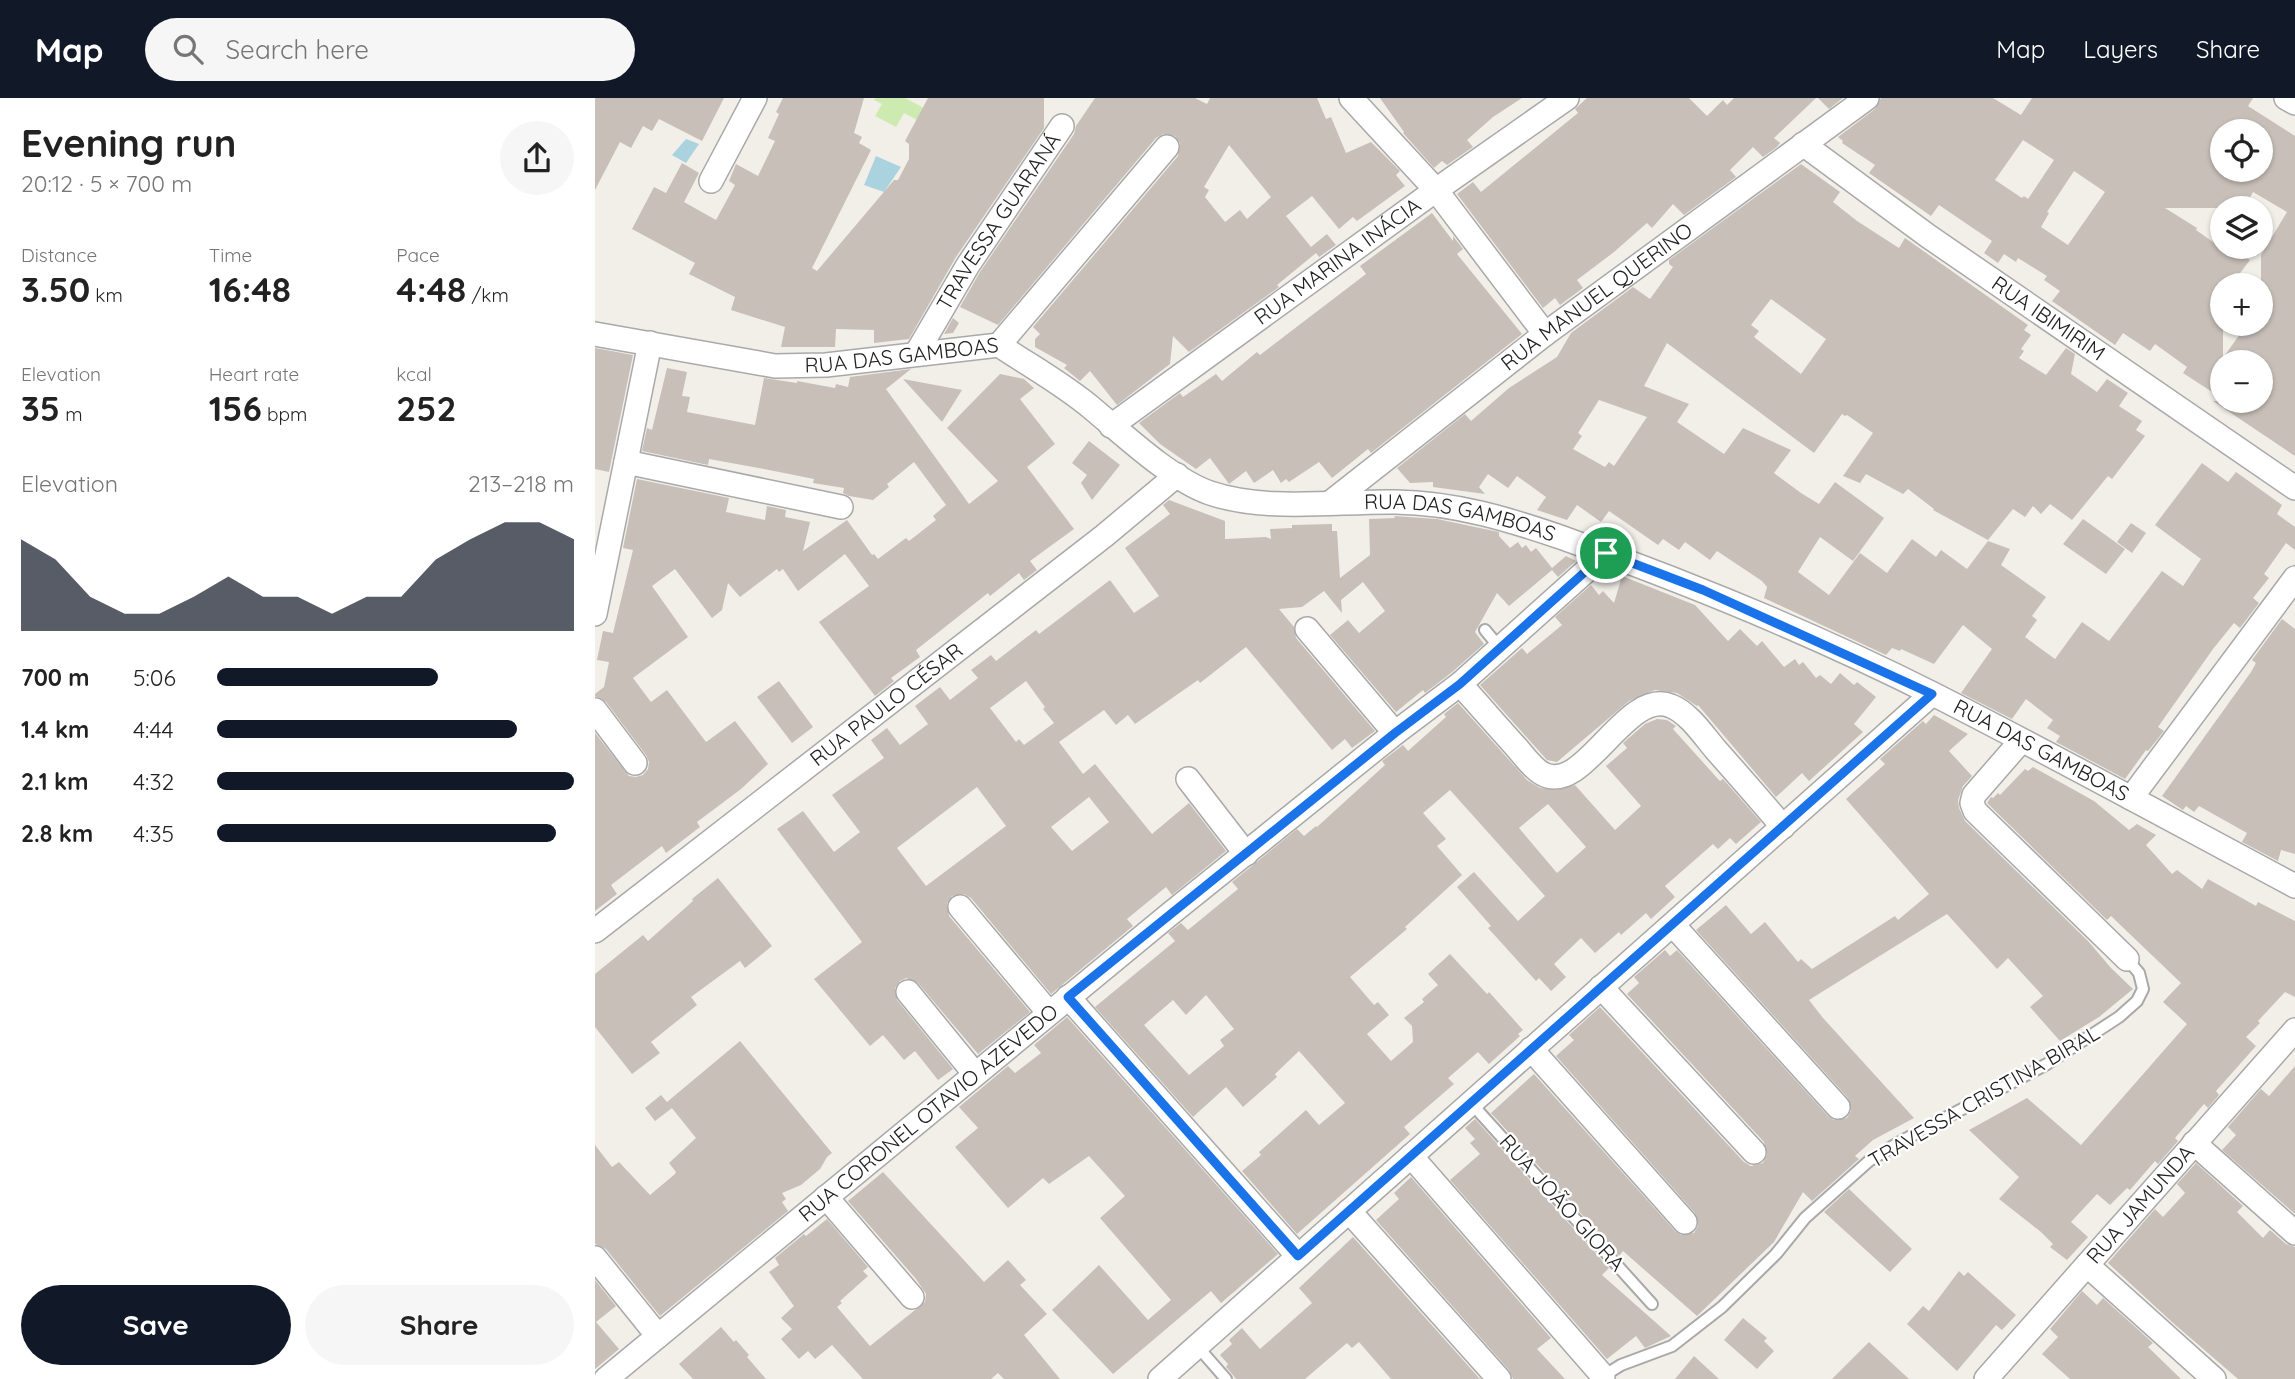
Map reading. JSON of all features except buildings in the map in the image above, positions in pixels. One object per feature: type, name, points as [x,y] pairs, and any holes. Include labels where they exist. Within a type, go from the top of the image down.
[{"type":"street","points":[[711,181],[755,98]]},
{"type":"street","points":[[1351,98],[1436,190],[1545,334]]},
{"type":"street","name":"RUA MARINA INÁCIA","points":[[1111,426],[1567,98]]},
{"type":"street","name":"RUA MANUEL QUERINO","points":[[1331,502],[1545,334],[1867,98]]},
{"type":"street","points":[[2286,98],[2295,103]]},
{"type":"street","name":"TRAVESSA GUARANÁ","points":[[916,354],[968,265],[1062,126]]},
{"type":"street","name":"RUA IBIMIRIM","points":[[1803,144],[1939,243],[2295,488]]},
{"type":"street","points":[[999,345],[1167,147]]},
{"type":"street","name":"RUA DAS GAMBOAS","points":[[595,334],[775,366],[826,365],[999,345],[1093,409],[1111,426],[1177,475],[1207,492],[1235,499],[1277,503],[1398,502],[1474,510],[1606,553],[1703,590],[1932,694],[2295,886]]},
{"type":"street","points":[[595,614],[650,343]]},
{"type":"street","points":[[626,462],[841,507]]},
{"type":"street","name":"RUA PAULO CÉSAR","points":[[595,931],[1104,536],[1177,475]]},
{"type":"street","name":"RUA CORONEL OTAVIO AZEVEDO","points":[[606,1379],[1068,997],[1395,733],[1460,684],[1606,553]]},
{"type":"street","points":[[2131,798],[2295,578]]},
{"type":"street","points":[[1307,629],[1395,733]]},
{"type":"street","points":[[1460,684],[1529,761],[1542,774],[1553,778],[1565,775],[1581,765],[1618,729],[1645,708],[1657,703],[1672,706],[1692,723],[1783,827]]},
{"type":"street","points":[[1160,1379],[1932,694]]},
{"type":"street","points":[[595,710],[635,763]]},
{"type":"street","points":[[2021,741],[1974,795],[1972,803],[1975,811],[2127,959]]},
{"type":"street","points":[[1188,779],[1246,854]]},
{"type":"street","points":[[960,907],[1049,1013]]},
{"type":"street","points":[[1673,925],[1838,1107]]},
{"type":"street","points":[[1601,987],[1754,1152]]},
{"type":"street","points":[[908,992],[975,1074]]},
{"type":"street","points":[[1068,997],[1298,1256]]},
{"type":"street","name":"RUA JAMUNDA","points":[[1986,1379],[2295,1030]]},
{"type":"street","points":[[1531,1049],[1685,1222]]},
{"type":"street","points":[[2194,1143],[2295,1233]]},
{"type":"street","points":[[1411,1156],[1602,1378]]},
{"type":"street","points":[[826,1198],[912,1297]]},
{"type":"street","points":[[1349,1211],[1499,1379]]},
{"type":"street","points":[[595,1258],[658,1336]]},
{"type":"street","points":[[2087,1265],[2214,1379]]},
{"type":"lane","points":[[1485,630],[1500,648]]},
{"type":"lane","name":"TRAVESSA CRISTINA BIRAL","points":[[1602,1378],[1621,1364],[1672,1346],[1714,1314],[1756,1275],[1805,1218],[1869,1161],[2046,1064],[2119,1017],[2137,1001],[2143,989],[2139,973],[2127,959]]},
{"type":"lane","name":"RUA JOÃO GIORA","points":[[1471,1103],[1652,1304]]},
{"type":"lane","points":[[1198,1347],[1226,1379]]},
{"type":"green space","points":[[905,98],[926,109],[917,120],[904,113],[896,127],[875,116],[882,104],[874,100]]},
{"type":"water","points":[[686,139],[699,144],[686,163],[672,155]]},
{"type":"water","points":[[876,156],[901,167],[884,192],[864,185]]},
{"type":"route","points":[[1606,553],[1794,629],[1932,694],[1298,1256],[1068,997],[1395,733],[1460,684],[1606,553]]}]
